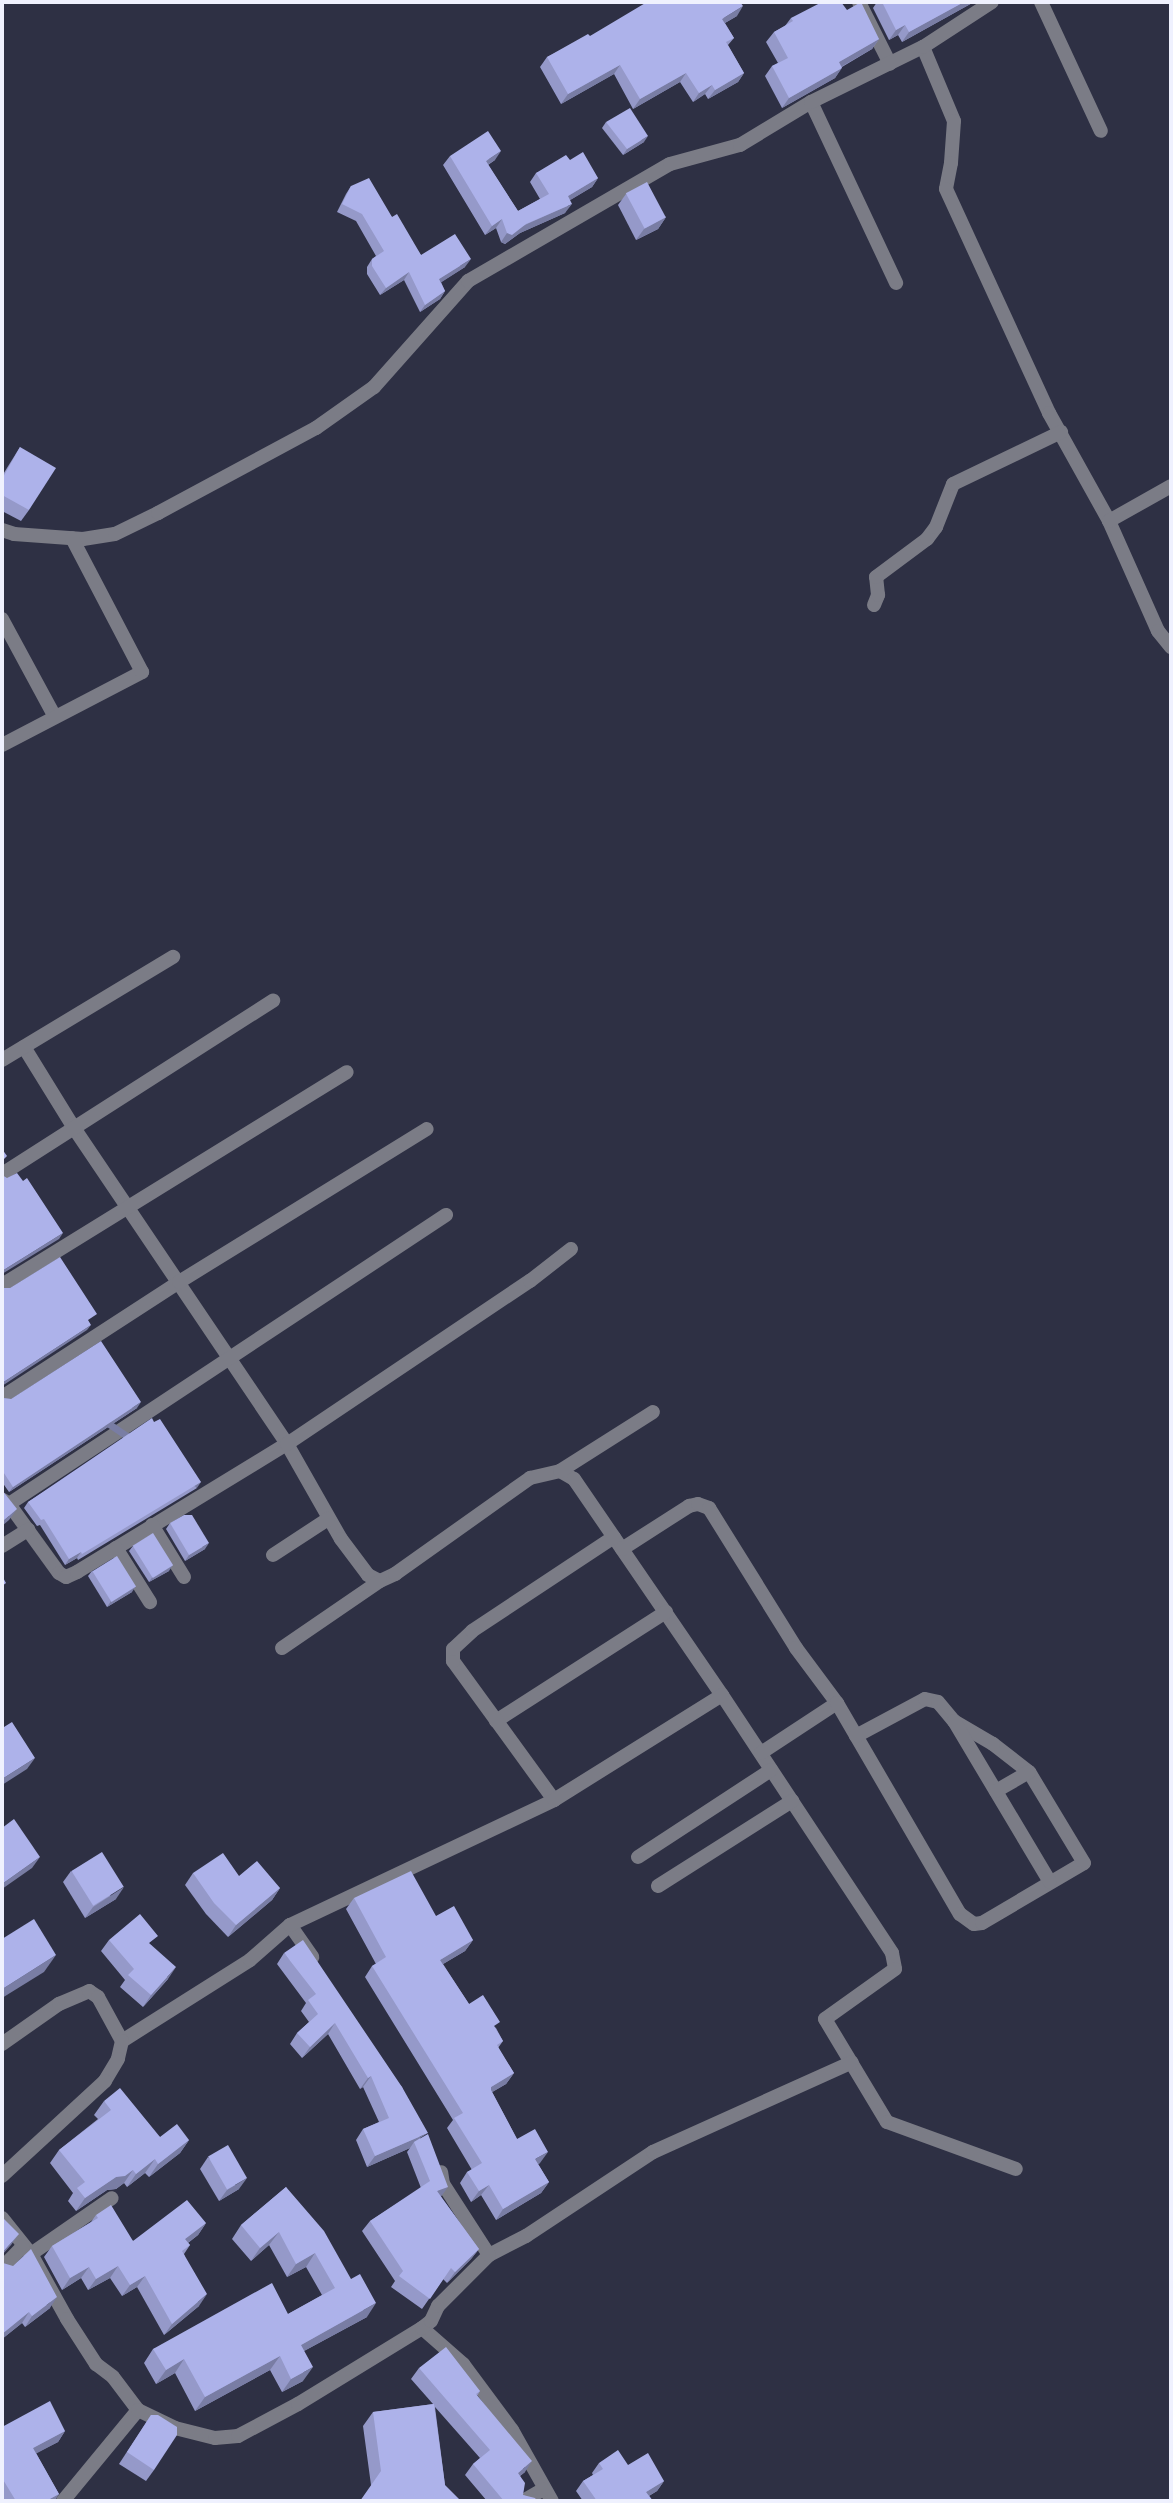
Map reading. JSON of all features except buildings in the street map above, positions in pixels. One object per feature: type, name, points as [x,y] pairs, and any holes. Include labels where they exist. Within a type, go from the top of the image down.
[{"type":"street","points":[[859,2],[890,64]]},
{"type":"street","points":[[2,530],[15,534],[72,538],[115,534],[316,428],[374,387],[468,281],[670,164],[740,145],[811,102],[923,47],[992,2]]},
{"type":"street","points":[[1041,2],[1101,131]]},
{"type":"street","points":[[923,47],[954,121],[946,189],[1061,432],[1109,521],[1158,631],[1171,646]]},
{"type":"street","points":[[811,102],[896,283]]},
{"type":"street","points":[[874,605],[877,600],[876,577],[928,539],[936,527],[953,484],[1061,432]]},
{"type":"street","points":[[1109,521],[1171,486]]},
{"type":"street","points":[[2,745],[142,672],[72,538]]},
{"type":"street","points":[[2,619],[55,717]]},
{"type":"street","points":[[2,1060],[173,957]]},
{"type":"street","points":[[2,1174],[273,1001]]},
{"type":"street","points":[[24,1047],[74,1128],[287,1444],[328,1519],[368,1574],[380,1581]]},
{"type":"street","points":[[2,1284],[347,1072]]},
{"type":"street","points":[[2,1397],[179,1282],[427,1129]]},
{"type":"street","points":[[446,1215],[6,1501],[59,1573],[66,1577],[287,1444],[530,1281],[571,1249]]},
{"type":"street","points":[[282,1648],[380,1581],[395,1574],[530,1478],[560,1471],[653,1412]]},
{"type":"street","points":[[560,1471],[573,1479],[666,1612],[892,1953],[895,1969],[825,2019],[887,2122],[1016,2169]]},
{"type":"street","points":[[554,1800],[453,1661],[453,1649],[472,1631],[618,1543],[689,1506],[698,1504],[709,1508],[796,1648],[837,1703],[960,1914],[969,1923],[982,1923],[1084,1863],[1029,1772],[993,1744],[954,1721]]},
{"type":"street","points":[[273,1555],[328,1519]]},
{"type":"street","points":[[152,1525],[184,1577]]},
{"type":"street","points":[[2,1546],[28,1530]]},
{"type":"street","points":[[116,1548],[150,1602]]},
{"type":"street","points":[[496,1721],[666,1612]]},
{"type":"street","points":[[122,2041],[250,1960],[290,1925],[554,1800],[722,1695]]},
{"type":"street","points":[[856,1736],[925,1699],[937,1702],[954,1721],[1050,1882]]},
{"type":"street","points":[[761,1753],[837,1703]]},
{"type":"street","points":[[638,1857],[771,1770]]},
{"type":"street","points":[[996,1791],[1029,1772]]},
{"type":"street","points":[[658,1886],[792,1801]]},
{"type":"street","points":[[290,1925],[322,1972]]},
{"type":"street","points":[[2,2044],[59,2004],[89,1991],[98,1997],[122,2041],[118,2059],[105,2081],[2,2176]]},
{"type":"street","points":[[2,2218],[27,2250],[66,2319],[96,2364],[113,2377],[138,2410],[175,2428],[215,2438],[238,2436],[298,2404],[422,2328],[431,2321],[438,2306],[464,2283],[489,2255],[526,2236],[653,2152],[852,2062]]},
{"type":"street","points":[[435,2155],[443,2184],[489,2255]]},
{"type":"street","points":[[2,2268],[112,2198]]},
{"type":"street","points":[[422,2328],[463,2364],[512,2430],[548,2495],[523,2501]]},
{"type":"street","points":[[63,2501],[138,2410]]}]
